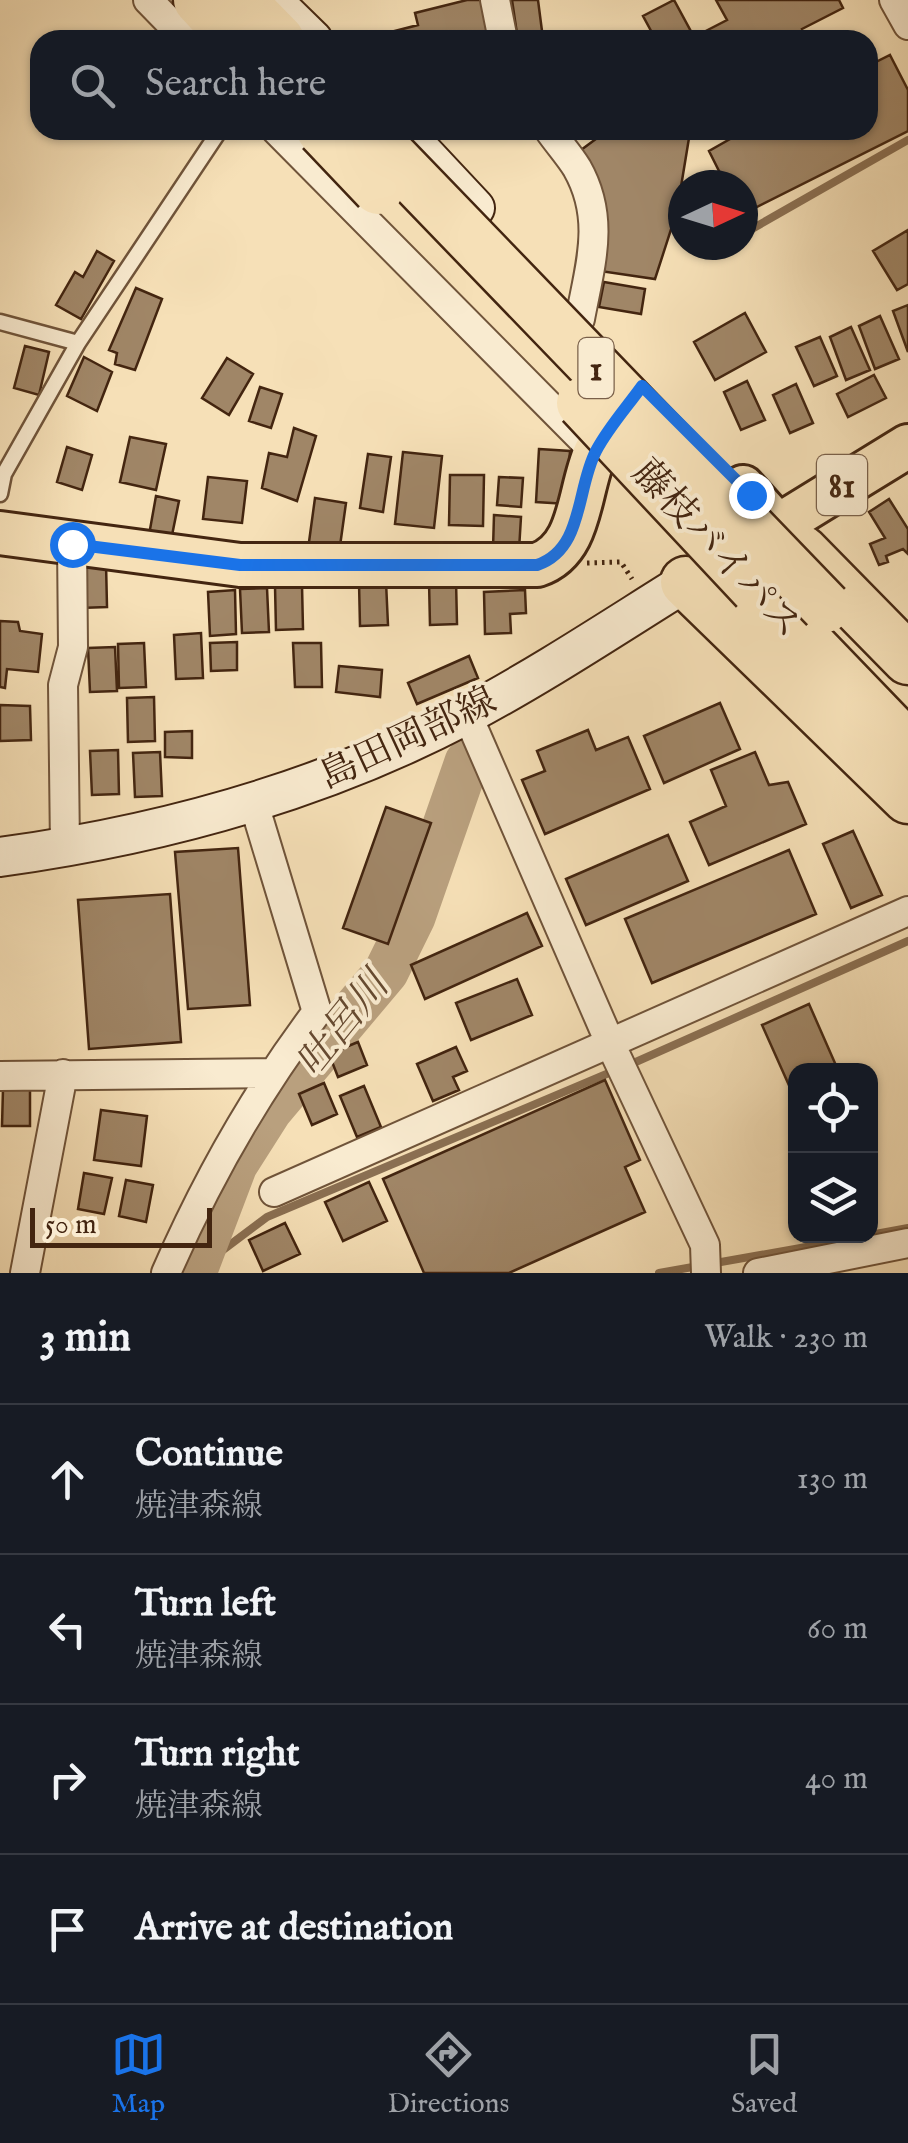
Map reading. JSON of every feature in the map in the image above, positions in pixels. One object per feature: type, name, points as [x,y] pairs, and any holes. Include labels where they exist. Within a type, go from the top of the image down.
[{"type":"highway","points":[[198,0],[226,30]]},
{"type":"highway","points":[[240,0],[269,30]]},
{"type":"highway","name":"藤枝バイパス","points":[[331,140],[908,747]]},
{"type":"highway","name":"藤枝バイパス","points":[[376,140],[908,693]]},
{"type":"highway","points":[[778,526],[908,659]]},
{"type":"highway","points":[[686,582],[908,798]]},
{"type":"main road","points":[[272,0],[303,30]]},
{"type":"main road","points":[[0,533],[240,565],[537,565],[554,559],[566,545],[596,452],[642,386],[411,140]]},
{"type":"main road","name":"81","points":[[642,386],[778,526],[908,446]]},
{"type":"main road","name":"島田岡部線","points":[[0,856],[65,847],[254,804],[451,722],[778,526]]},
{"type":"street","points":[[148,0],[178,30]]},
{"type":"street","points":[[496,0],[501,30]]},
{"type":"street","points":[[894,0],[908,26]]},
{"type":"street","points":[[286,140],[596,452]]},
{"type":"street","points":[[556,140],[576,168],[595,210],[596,237],[580,319]]},
{"type":"street","points":[[65,847],[63,685],[73,648],[72,544]]},
{"type":"street","points":[[451,722],[610,1043],[706,1259]]},
{"type":"street","points":[[166,1273],[204,1184],[271,1073],[317,1012],[254,804]]},
{"type":"street","points":[[274,1192],[908,910]]},
{"type":"street","points":[[0,1076],[271,1073]]},
{"type":"street","points":[[25,1273],[63,1074]]},
{"type":"street","points":[[758,1273],[908,1243]]},
{"type":"lane","points":[[0,494],[4,474],[78,342],[213,140]]},
{"type":"lane","points":[[0,322],[78,342]]},
{"type":"building","points":[[481,0],[488,30],[399,30],[418,25],[415,13]]},
{"type":"building","points":[[512,0],[538,0],[542,30],[516,30]]},
{"type":"building","points":[[674,0],[690,30],[651,30],[643,16]]},
{"type":"building","points":[[716,0],[839,0],[843,8],[802,30],[708,30],[727,20]]},
{"type":"building","points":[[890,55],[908,90],[908,131],[758,206],[758,170],[718,170],[709,151],[728,140],[878,140],[878,61]]},
{"type":"building","points":[[594,140],[689,140],[684,170],[668,170],[668,239],[655,279],[600,271],[605,220],[581,150]]},
{"type":"building","points":[[908,230],[908,284],[897,290],[873,251]]},
{"type":"building","points":[[97,251],[114,261],[81,319],[56,305],[75,272],[83,277]]},
{"type":"building","points":[[604,282],[645,289],[641,314],[599,307]]},
{"type":"building","points":[[136,288],[162,299],[135,370],[115,364],[117,353],[109,350]]},
{"type":"building","points":[[908,305],[908,352],[893,311]]},
{"type":"building","points":[[745,313],[766,352],[715,380],[694,342]]},
{"type":"building","points":[[880,316],[899,359],[875,369],[859,326]]},
{"type":"building","points":[[851,327],[870,370],[846,380],[830,337]]},
{"type":"building","points":[[820,337],[837,376],[814,386],[796,347]]},
{"type":"building","points":[[25,346],[49,352],[39,395],[14,388]]},
{"type":"building","points":[[84,357],[112,372],[97,411],[67,396]]},
{"type":"building","points":[[227,358],[253,374],[229,415],[202,398]]},
{"type":"building","points":[[874,375],[886,398],[848,417],[837,394]]},
{"type":"building","points":[[747,381],[765,420],[741,430],[724,392]]},
{"type":"building","points":[[796,384],[813,423],[790,433],[773,395]]},
{"type":"building","points":[[260,387],[282,394],[271,428],[249,421]]},
{"type":"building","points":[[294,428],[316,436],[297,501],[262,488],[269,453],[287,457]]},
{"type":"building","points":[[130,437],[166,444],[156,490],[120,482]]},
{"type":"building","points":[[67,447],[92,455],[82,490],[57,482]]},
{"type":"building","points":[[539,449],[570,451],[567,504],[536,502]]},
{"type":"building","points":[[403,452],[442,456],[434,528],[395,524]]},
{"type":"building","points":[[368,454],[391,457],[383,512],[360,508]]},
{"type":"building","points":[[450,475],[484,475],[483,526],[449,525]]},
{"type":"building","points":[[208,477],[247,481],[242,523],[203,519]]},
{"type":"building","points":[[499,477],[523,478],[521,507],[497,505]]},
{"type":"building","points":[[156,496],[179,501],[171,540],[149,535]]},
{"type":"building","points":[[315,498],[346,503],[340,546],[309,542]]},
{"type":"building","points":[[889,499],[908,529],[908,554],[903,549],[886,556],[888,562],[879,565],[870,544],[885,538],[869,512]]},
{"type":"building","points":[[494,515],[521,517],[519,550],[493,549]]},
{"type":"building","points":[[106,563],[107,607],[80,608],[79,564]]},
{"type":"building","points":[[456,580],[457,624],[430,625],[429,581]]},
{"type":"building","points":[[359,582],[386,582],[388,625],[360,626]]},
{"type":"building","points":[[302,585],[303,629],[276,630],[275,586]]},
{"type":"building","points":[[267,588],[269,632],[242,633],[240,589]]},
{"type":"building","points":[[235,590],[236,634],[210,636],[208,592]]},
{"type":"building","points":[[525,590],[526,613],[510,614],[511,633],[485,634],[484,592]]},
{"type":"building","points":[[0,621],[18,622],[20,631],[42,634],[38,672],[7,669],[5,688],[0,687]]},
{"type":"building","points":[[201,633],[203,678],[176,679],[174,635]]},
{"type":"building","points":[[237,642],[237,670],[211,671],[210,643]]},
{"type":"building","points":[[144,643],[146,687],[119,688],[118,644]]},
{"type":"building","points":[[293,643],[321,643],[322,687],[295,687]]},
{"type":"building","points":[[115,647],[117,691],[90,692],[88,648]]},
{"type":"building","points":[[469,656],[478,678],[417,704],[408,683]]},
{"type":"building","points":[[339,666],[382,670],[380,697],[336,692]]},
{"type":"building","points":[[154,697],[155,741],[128,742],[127,698]]},
{"type":"building","points":[[720,703],[740,749],[664,783],[644,736]]},
{"type":"building","points":[[0,705],[30,706],[31,740],[0,741]]},
{"type":"building","points":[[588,730],[596,750],[628,737],[650,789],[545,834],[522,780],[545,771],[537,751]]},
{"type":"building","points":[[192,731],[192,758],[165,757],[165,732]]},
{"type":"building","points":[[118,750],[119,794],[92,795],[90,751]]},
{"type":"building","points":[[160,752],[162,796],[135,797],[133,753]]},
{"type":"building","points":[[755,752],[769,785],[788,782],[806,824],[709,865],[690,822],[726,806],[711,770]]},
{"type":"building","points":[[386,807],[431,823],[388,944],[343,928]]},
{"type":"building","points":[[853,831],[882,895],[851,908],[823,844]]},
{"type":"building","points":[[668,835],[688,881],[586,925],[566,879]]},
{"type":"building","points":[[238,848],[250,1005],[188,1009],[175,852]]},
{"type":"building","points":[[789,850],[816,914],[652,983],[625,919]]},
{"type":"building","points":[[170,894],[181,1042],[89,1049],[78,900]]},
{"type":"building","points":[[527,913],[542,946],[425,999],[411,965]]},
{"type":"building","points":[[517,979],[532,1015],[471,1040],[456,1003]]},
{"type":"building","points":[[809,1004],[835,1063],[788,1063],[788,1083],[762,1025]]},
{"type":"building","points":[[358,1042],[367,1065],[338,1077],[329,1054]]},
{"type":"building","points":[[456,1047],[467,1071],[453,1077],[459,1090],[433,1101],[417,1064]]},
{"type":"building","points":[[605,1080],[640,1160],[625,1167],[645,1212],[509,1273],[424,1273],[383,1179]]},
{"type":"building","points":[[324,1083],[337,1114],[312,1125],[299,1094]]},
{"type":"building","points":[[364,1086],[381,1127],[357,1137],[340,1096]]},
{"type":"building","points":[[3,1089],[30,1089],[30,1126],[2,1126]]},
{"type":"building","points":[[101,1110],[147,1116],[141,1166],[94,1160]]},
{"type":"building","points":[[84,1173],[112,1178],[104,1214],[78,1209]]},
{"type":"building","points":[[126,1180],[153,1185],[146,1222],[119,1216]]},
{"type":"building","points":[[369,1182],[387,1221],[343,1241],[325,1202]]},
{"type":"building","points":[[285,1223],[300,1254],[263,1271],[249,1240]]},
{"type":"waterway","points":[[758,225],[908,140]]},
{"type":"waterway","name":"吐呂川","points":[[194,1273],[235,1165],[270,1110],[386,972],[413,917],[467,762]]},
{"type":"waterway","points":[[629,1065],[908,941]]},
{"type":"waterway","points":[[200,1273],[219,1253],[267,1217],[616,1070]]},
{"type":"waterway","points":[[878,1234],[908,1228]]},
{"type":"waterway","points":[[659,1273],[828,1243]]},
{"type":"route","points":[[72,544],[183,561],[240,565],[537,565],[554,559],[566,545],[596,452],[642,386],[751,495]]}]
